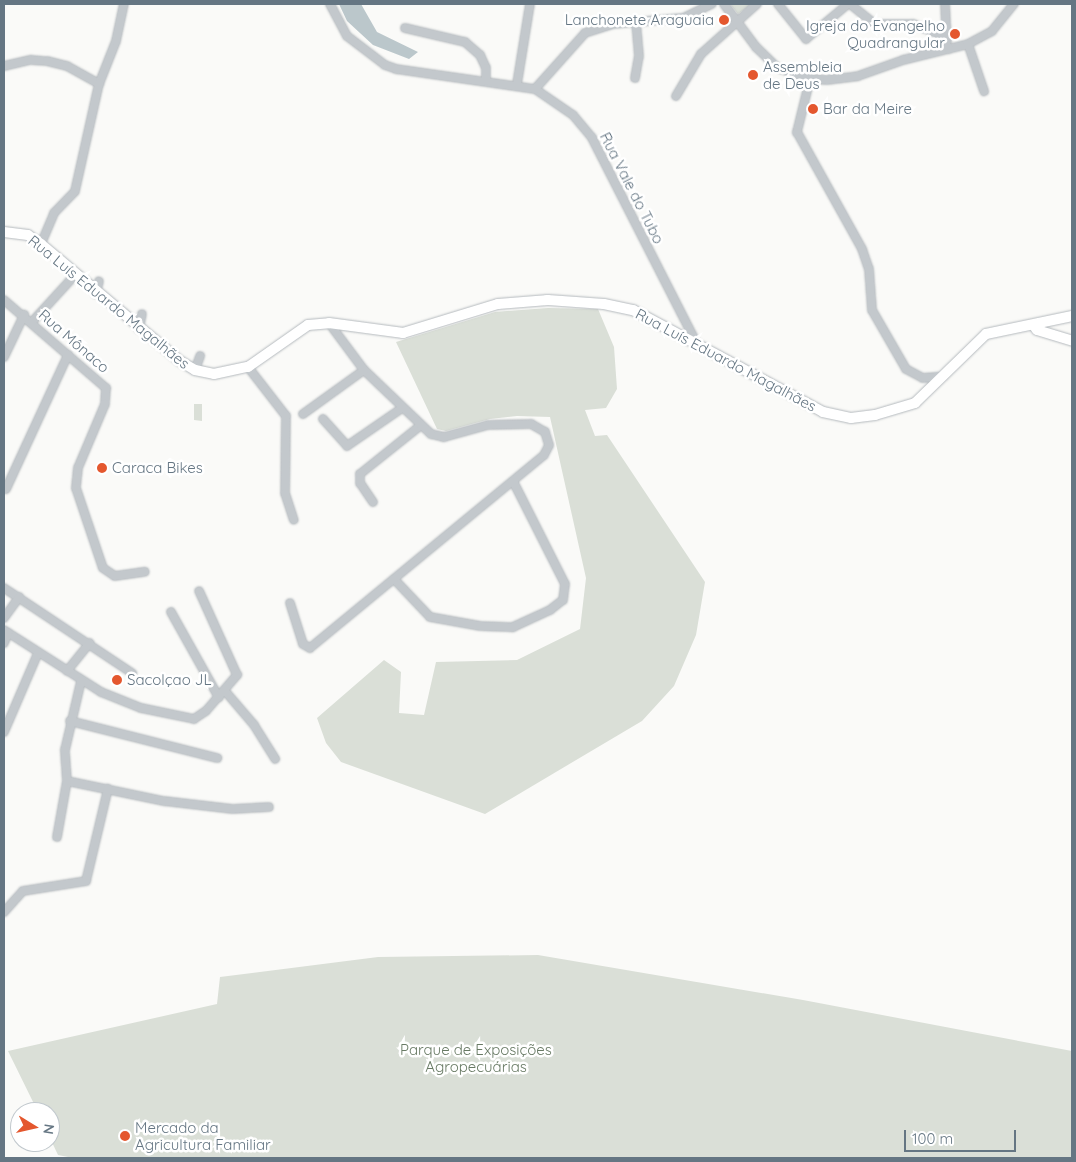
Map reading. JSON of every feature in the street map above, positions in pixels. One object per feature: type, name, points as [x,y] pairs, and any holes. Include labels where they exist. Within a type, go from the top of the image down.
[{"type":"main road","name":"Rua Luís Eduardo Magalhães","points":[[4,232],[28,235],[41,244],[96,294],[139,329],[195,370],[226,376],[248,368],[289,335],[308,325],[329,323],[403,333],[498,304],[548,300],[623,306],[696,342],[823,412],[851,418],[875,416],[915,404],[946,376],[974,342],[986,334],[995,330],[1034,326],[1038,321],[1072,316]]},
{"type":"main road","points":[[1034,326],[1036,330],[1072,341]]},
{"type":"street","points":[[41,244],[54,213],[74,191],[99,84],[116,41],[124,4]]},
{"type":"street","name":"Rua Vale do Tubo","points":[[330,4],[347,36],[385,64],[396,69],[517,84],[535,89],[573,115],[590,134],[696,342]]},
{"type":"street","points":[[535,89],[585,33],[612,24],[683,18],[712,4]]},
{"type":"street","points":[[724,4],[768,61],[778,68],[810,80],[839,80],[858,76],[948,45],[968,44],[992,31],[1014,4]]},
{"type":"street","points":[[676,96],[701,54],[736,21],[758,4]]},
{"type":"street","points":[[778,4],[806,39],[849,4],[875,24],[913,24],[948,45]]},
{"type":"street","points":[[945,4],[948,45]]},
{"type":"street","points":[[517,84],[527,6]]},
{"type":"street","points":[[635,78],[640,56],[636,22]]},
{"type":"street","points":[[405,28],[420,34],[465,42],[480,55],[486,68],[486,81]]},
{"type":"street","points":[[968,44],[984,91]]},
{"type":"street","points":[[4,66],[32,60],[47,61],[67,66],[99,84]]},
{"type":"street","points":[[810,80],[797,132],[866,259],[872,310],[906,370],[924,378],[946,376]]},
{"type":"street","points":[[32,322],[75,274]]},
{"type":"street","points":[[96,294],[99,281]]},
{"type":"street","name":"Rua Mônaco","points":[[4,300],[24,315],[106,388],[105,404],[76,479],[97,555],[103,568],[114,576],[145,572]]},
{"type":"street","points":[[139,329],[142,314]]},
{"type":"street","points":[[4,357],[24,315]]},
{"type":"street","points":[[290,603],[303,644],[310,648],[548,451],[545,432],[538,426],[494,424],[444,438],[420,426],[364,370],[329,323]]},
{"type":"street","points":[[6,489],[68,354]]},
{"type":"street","points":[[195,370],[200,356]]},
{"type":"street","points":[[248,368],[286,416],[285,493],[294,520]]},
{"type":"street","points":[[303,414],[364,370]]},
{"type":"street","points":[[323,419],[347,446],[402,408]]},
{"type":"street","points":[[373,502],[360,483],[360,474],[420,426]]},
{"type":"street","points":[[394,579],[430,617],[480,626],[513,627],[550,610],[564,600],[566,584],[513,481]]},
{"type":"street","points":[[4,588],[90,643],[132,673]]},
{"type":"street","points":[[4,644],[6,631],[81,681],[141,708],[182,719],[194,719],[235,680],[236,673],[199,590]]},
{"type":"street","points":[[4,618],[19,596]]},
{"type":"street","points":[[171,612],[222,694],[254,725],[276,759]]},
{"type":"street","points":[[67,671],[90,643]]},
{"type":"street","points":[[4,732],[38,653]]},
{"type":"street","points":[[57,837],[67,781],[65,750],[70,721],[81,681]]},
{"type":"street","points":[[70,721],[217,758]]},
{"type":"street","points":[[67,781],[164,801],[232,809],[269,807]]},
{"type":"street","points":[[4,912],[23,891],[86,881],[108,789]]},
{"type":"green space","points":[[730,4],[752,4],[738,14]]},
{"type":"green space","points":[[548,308],[598,309],[614,347],[617,389],[606,408],[585,410],[595,436],[607,435],[705,582],[696,635],[674,686],[642,721],[485,814],[341,762],[326,743],[317,718],[384,660],[401,672],[399,713],[424,715],[436,662],[517,660],[580,629],[586,578],[550,417],[517,416],[490,419],[446,431],[437,429],[396,342],[495,312]]},
{"type":"green space","points":[[194,404],[202,404],[202,421],[194,420]]},
{"type":"green space","name":"Parque de Exposições Agropecuárias","points":[[538,955],[803,1000],[1072,1051],[1072,1158],[73,1158],[58,1155],[57,1152],[60,1152],[60,1102],[33,1102],[8,1051],[217,1004],[220,977],[378,957]]},
{"type":"shaded area","points":[[339,4],[361,4],[377,32],[418,52],[409,59],[373,45],[347,21]]},
{"type":"place","name":"Lanchonete Araguaia","points":[[724,20]]},
{"type":"place","name":"Igreja do Evangelho Quadrangular","points":[[955,34]]},
{"type":"place","name":"Assembleia de Deus","points":[[753,75]]},
{"type":"place","name":"Bar da Meire","points":[[813,109]]},
{"type":"place","name":"Caraca Bikes","points":[[102,468]]},
{"type":"place","name":"Sacolçao JL","points":[[117,680]]},
{"type":"place","name":"Mercado da Agricultura Familiar","points":[[125,1136]]}]
